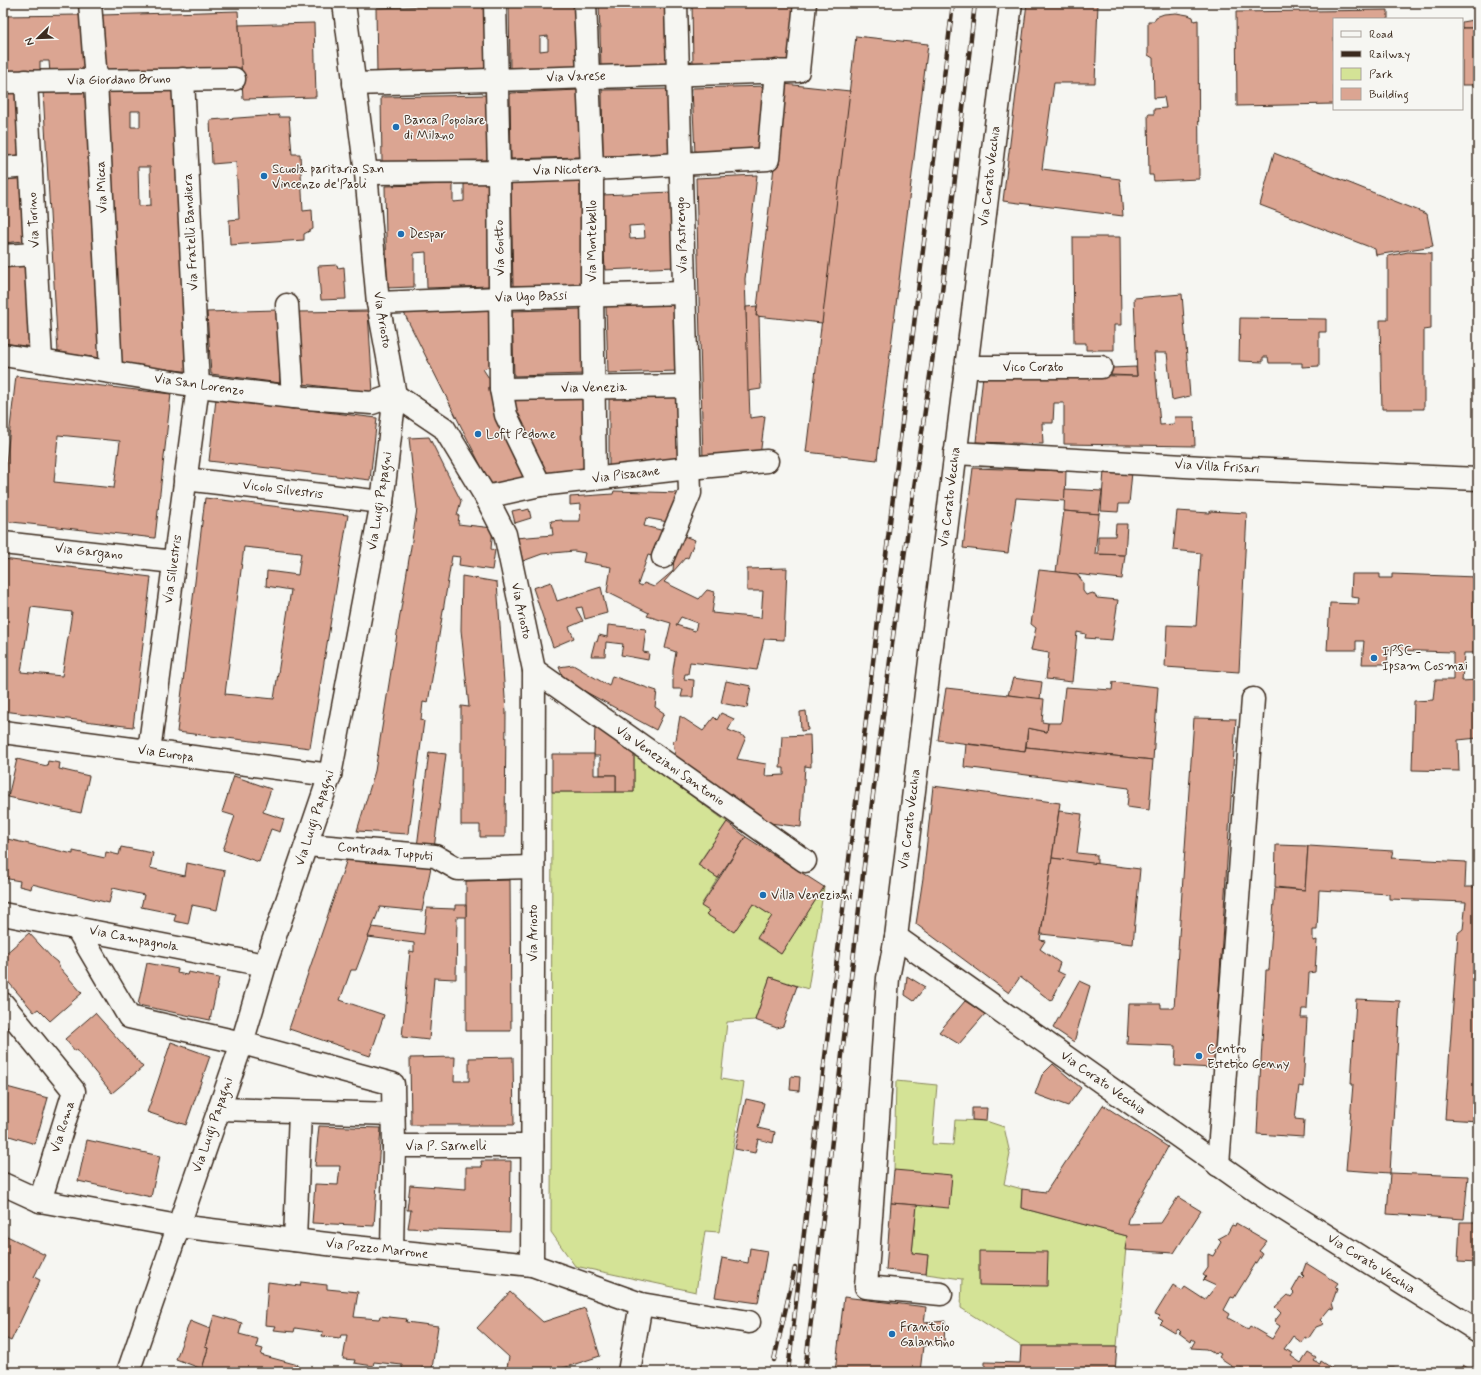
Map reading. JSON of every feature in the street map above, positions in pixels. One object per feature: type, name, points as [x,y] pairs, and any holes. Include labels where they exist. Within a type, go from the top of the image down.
[{"type":"street","name":"Via Micca","points":[[90,3],[96,81],[111,371]]},
{"type":"street","name":"Via Ariosto","points":[[344,3],[366,173],[378,303],[395,395],[444,428],[486,497],[505,534],[534,670],[532,1265]]},
{"type":"street","name":"Via Goitto","points":[[495,3],[499,172],[501,389],[506,415],[540,485]]},
{"type":"street","name":"Via Montebello","points":[[585,3],[592,169],[592,296],[595,478]]},
{"type":"street","name":"Via Pastrengo","points":[[663,556],[690,493],[688,468],[676,3]]},
{"type":"street","name":"Via Varese","points":[[354,84],[798,71],[806,3]]},
{"type":"street","name":"Via Corato Vecchia","points":[[1011,3],[896,936],[1260,1194],[1478,1331]]},
{"type":"street","name":"Via Nicotera","points":[[366,173],[499,172],[592,169],[768,160],[776,71]]},
{"type":"street","name":"Via Fratelli Bandiera","points":[[183,79],[198,386]]},
{"type":"street","name":"Via Giordano Bruno","points":[[3,82],[234,79]]},
{"type":"street","name":"Via Torino","points":[[26,81],[41,360]]},
{"type":"street","points":[[3,168],[31,166]]},
{"type":"street","points":[[3,256],[35,254]]},
{"type":"street","name":"Via Ugo Bassi","points":[[378,303],[684,293]]},
{"type":"street","points":[[287,305],[293,397]]},
{"type":"street","name":"Via San Lorenzo","points":[[3,355],[198,386],[293,397],[372,403],[395,395]]},
{"type":"street","name":"Vico Corato","points":[[966,367],[1101,367]]},
{"type":"street","name":"Via Silvestris","points":[[148,751],[198,386]]},
{"type":"street","name":"Via Venezia","points":[[501,389],[687,386]]},
{"type":"street","name":"Via Luigi Papagni","points":[[128,1372],[242,1042],[265,965],[330,776],[382,502],[395,395]]},
{"type":"street","name":"Via Villa Frisari","points":[[955,453],[1202,467],[1478,479]]},
{"type":"street","name":"Via Pisacane","points":[[486,497],[540,485],[688,468],[767,461]]},
{"type":"street","name":"Vicolo Silvestris","points":[[185,479],[382,502]]},
{"type":"street","name":"Via Gargano","points":[[3,543],[174,562]]},
{"type":"street","name":"Via Veneziani Santonio","points":[[534,670],[806,861]]},
{"type":"street","points":[[1218,1165],[1253,699]]},
{"type":"street","name":"Via Europa","points":[[3,732],[330,776]]},
{"type":"street","name":"Contrada Tupputi","points":[[307,845],[435,856],[458,869],[533,867]]},
{"type":"street","name":"Via Campagnola","points":[[3,914],[265,965]]},
{"type":"street","points":[[76,927],[129,1017],[242,1042],[393,1084],[394,1146]]},
{"type":"street","points":[[896,936],[888,978],[866,1287],[941,1294]]},
{"type":"street","name":"Via Roma","points":[[3,1004],[74,1091],[40,1201]]},
{"type":"street","points":[[219,1109],[393,1114]]},
{"type":"street","points":[[295,1240],[300,1112]]},
{"type":"street","name":"Via P. Sarnelli","points":[[392,1251],[394,1146],[532,1146]]},
{"type":"street","name":"Via Pozzo Marrone","points":[[3,1184],[40,1201],[178,1226],[392,1251],[532,1265],[641,1304],[749,1322]]},
{"type":"street","points":[[629,1372],[641,1304]]},
{"type":"green space","points":[[634,754],[727,822],[698,864],[718,878],[701,905],[709,911],[707,914],[734,932],[753,904],[772,916],[757,939],[781,954],[824,887],[808,989],[770,977],[755,1020],[727,1022],[721,1079],[744,1083],[719,1232],[705,1231],[696,1292],[575,1266],[551,1232],[552,792],[634,792]]},
{"type":"green space","points":[[896,1081],[937,1085],[932,1144],[953,1145],[955,1120],[986,1121],[1004,1127],[1010,1154],[1004,1184],[1022,1189],[1021,1208],[1127,1236],[1117,1346],[1021,1346],[961,1308],[962,1279],[926,1274],[928,1255],[912,1253],[917,1205],[894,1170]]},
{"type":"building","points":[[509,3],[577,3],[578,68],[510,70]],"holes":[[[548,36],[548,50],[540,51],[540,37]]]},
{"type":"building","points":[[599,3],[667,3],[669,65],[601,67]]},
{"type":"building","points":[[692,3],[802,3],[796,61],[693,65]]},
{"type":"building","points":[[1027,3],[1098,3],[1095,83],[1054,83],[1042,169],[1120,179],[1123,216],[1003,201]]},
{"type":"building","points":[[486,4],[487,70],[377,74],[376,8]]},
{"type":"building","points":[[1388,10],[1388,18],[1333,18],[1333,104],[1237,106],[1236,12]]},
{"type":"building","points":[[238,11],[242,68],[167,71],[104,71],[102,15]]},
{"type":"building","points":[[1176,13],[1193,17],[1194,21],[1198,20],[1199,179],[1154,181],[1153,175],[1149,175],[1148,114],[1154,114],[1154,109],[1166,108],[1164,97],[1154,98],[1153,58],[1148,55],[1148,21],[1154,21],[1156,17],[1164,14]]},
{"type":"building","points":[[80,15],[86,72],[50,73],[49,61],[40,61],[40,72],[7,74],[6,57],[3,58],[3,16]]},
{"type":"building","points":[[1478,19],[1478,28],[1463,28],[1463,22]]},
{"type":"building","points":[[314,23],[316,97],[243,99],[239,25]]},
{"type":"building","points":[[1463,28],[1478,28],[1478,85],[1463,85]]},
{"type":"building","points":[[856,36],[928,44],[877,460],[806,452]]},
{"type":"building","points":[[784,84],[850,91],[822,323],[756,316]]},
{"type":"building","points":[[769,86],[761,152],[695,154],[692,88]]},
{"type":"building","points":[[174,87],[192,372],[121,364],[106,89]],"holes":[[[131,111],[140,111],[140,127],[131,127]],[[138,167],[150,167],[151,205],[139,206]]]},
{"type":"building","points":[[670,89],[672,154],[603,156],[602,90]]},
{"type":"building","points":[[86,90],[101,358],[58,353],[43,91]]},
{"type":"building","points":[[579,90],[580,157],[511,159],[510,93]]},
{"type":"building","points":[[19,93],[22,157],[3,159],[3,94]]},
{"type":"building","points":[[486,95],[488,160],[382,162],[381,97]]},
{"type":"building","points":[[279,115],[279,117],[289,117],[292,154],[300,154],[303,211],[312,210],[313,229],[304,234],[304,240],[230,245],[229,220],[239,219],[236,162],[212,164],[210,120]]},
{"type":"building","points":[[1274,153],[1427,214],[1433,246],[1376,255],[1375,249],[1260,205]]},
{"type":"building","points":[[757,175],[745,279],[750,418],[765,416],[760,456],[703,460],[696,178]]},
{"type":"building","points":[[20,178],[24,241],[3,243],[3,179]]},
{"type":"building","points":[[580,181],[582,285],[513,286],[511,182]]},
{"type":"building","points":[[489,182],[490,286],[427,288],[426,252],[414,253],[414,287],[387,288],[385,186],[453,184],[453,202],[464,201],[464,184]]},
{"type":"building","points":[[672,192],[676,267],[605,270],[601,195]],"holes":[[[644,225],[645,238],[630,239],[629,226]]]},
{"type":"building","points":[[1073,237],[1120,237],[1121,325],[1114,325],[1114,350],[1086,350],[1086,343],[1074,343]]},
{"type":"building","points":[[1408,252],[1431,253],[1431,329],[1424,330],[1424,409],[1382,409],[1380,320],[1388,320],[1388,256]]},
{"type":"building","points":[[29,265],[32,347],[3,343],[3,267]]},
{"type":"building","points":[[337,265],[338,268],[344,267],[346,299],[321,300],[318,266]]},
{"type":"building","points":[[1182,294],[1190,396],[1172,400],[1167,353],[1154,353],[1160,425],[1174,424],[1175,417],[1194,417],[1195,446],[1064,444],[1064,403],[1054,403],[1053,423],[1042,423],[1043,444],[976,442],[983,375],[1137,376],[1134,298]]},
{"type":"building","points":[[676,305],[677,371],[608,373],[606,306]]},
{"type":"building","points":[[757,306],[756,316],[759,316],[761,389],[748,391],[746,307]]},
{"type":"building","points":[[582,309],[585,374],[514,376],[512,311]]},
{"type":"building","points":[[277,310],[280,383],[211,374],[207,312]]},
{"type":"building","points":[[491,310],[491,366],[483,369],[492,383],[531,479],[491,486],[403,311]]},
{"type":"building","points":[[368,311],[373,393],[303,384],[298,312]]},
{"type":"building","points":[[1240,318],[1326,319],[1326,332],[1319,332],[1319,366],[1302,367],[1302,363],[1269,363],[1268,357],[1263,357],[1263,362],[1239,361]]},
{"type":"building","points":[[1136,367],[1137,376],[1111,375],[1111,368]]},
{"type":"building","points":[[16,376],[171,394],[155,538],[3,521],[3,489]],"holes":[[[58,435],[120,441],[114,488],[54,482]]]},
{"type":"building","points":[[680,394],[679,462],[609,468],[609,397]]},
{"type":"building","points":[[585,397],[586,472],[543,477],[514,417],[514,398]]},
{"type":"building","points":[[216,399],[377,418],[370,480],[209,461]]},
{"type":"building","points":[[429,437],[461,501],[457,515],[459,515],[458,524],[493,528],[491,549],[495,550],[492,570],[459,565],[460,557],[452,556],[428,703],[423,702],[421,720],[424,721],[408,834],[357,831],[375,771],[417,509],[409,438]]},
{"type":"building","points":[[973,468],[1066,471],[1065,501],[1016,498],[1008,553],[963,548]]},
{"type":"building","points":[[1104,471],[1132,472],[1129,504],[1119,504],[1118,512],[1101,511]]},
{"type":"building","points":[[1065,489],[1102,491],[1099,514],[1064,511]]},
{"type":"building","points":[[614,491],[680,493],[668,522],[646,518],[644,526],[665,531],[655,557],[648,555],[638,584],[642,586],[644,583],[654,587],[673,571],[674,557],[681,535],[695,540],[688,558],[686,557],[664,582],[699,599],[707,590],[715,592],[712,613],[761,618],[763,591],[747,591],[747,569],[787,568],[784,640],[764,639],[757,670],[690,662],[688,674],[685,674],[684,679],[694,680],[693,697],[681,697],[683,689],[673,689],[673,670],[676,652],[665,648],[671,623],[647,616],[649,613],[607,592],[611,567],[583,562],[585,553],[574,551],[542,554],[523,561],[515,538],[553,535],[551,521],[580,521],[581,504],[570,505],[570,497],[613,494]],"holes":[[[681,617],[697,623],[695,631],[676,625]]]},
{"type":"building","points":[[205,498],[348,515],[310,748],[177,732]],"holes":[[[244,547],[301,553],[298,575],[267,571],[266,586],[291,590],[274,699],[225,694]]]},
{"type":"building","points":[[521,509],[522,511],[529,509],[531,518],[515,523],[512,511]]},
{"type":"building","points":[[1064,511],[1099,514],[1095,554],[1125,555],[1122,579],[1056,572]]},
{"type":"building","points":[[1177,511],[1247,513],[1239,672],[1165,667],[1167,625],[1196,626],[1201,553],[1173,550]]},
{"type":"building","points":[[1116,524],[1127,524],[1125,555],[1098,554],[1098,536],[1115,536]]},
{"type":"building","points":[[3,559],[151,577],[133,727],[3,711]],"holes":[[[31,607],[72,612],[62,676],[21,672]]]},
{"type":"building","points":[[1039,570],[1077,574],[1083,582],[1083,591],[1086,595],[1093,593],[1097,598],[1118,600],[1112,640],[1085,638],[1086,634],[1077,632],[1072,682],[1046,679],[1049,653],[1031,650],[1036,628],[1031,624]]},
{"type":"building","points":[[1352,574],[1380,574],[1380,578],[1392,578],[1392,574],[1477,577],[1476,600],[1478,600],[1478,653],[1464,653],[1462,681],[1478,680],[1478,738],[1458,740],[1459,771],[1412,770],[1414,701],[1433,700],[1435,680],[1453,680],[1453,652],[1388,650],[1387,664],[1362,664],[1364,641],[1356,641],[1356,650],[1327,650],[1330,603],[1358,604],[1359,598],[1351,597]]},
{"type":"building","points":[[462,576],[497,582],[506,712],[505,837],[480,837],[480,825],[461,825],[461,706],[469,707],[461,630]]},
{"type":"building","points":[[551,582],[557,601],[601,587],[607,613],[585,619],[582,607],[576,608],[583,621],[569,627],[574,638],[553,647],[533,588]]},
{"type":"building","points":[[608,625],[646,629],[643,652],[649,653],[648,660],[621,655],[623,644],[606,642],[605,656],[591,656],[595,641],[597,642],[599,635],[607,637]]},
{"type":"building","points":[[573,665],[609,686],[612,676],[657,691],[655,707],[664,713],[656,730],[564,680],[559,667]]},
{"type":"building","points":[[1013,678],[1042,682],[1040,699],[1008,695]]},
{"type":"building","points":[[726,681],[751,686],[747,708],[721,703]]},
{"type":"building","points":[[1113,682],[1158,687],[1153,760],[1026,747],[1028,728],[1047,732],[1048,723],[1061,723],[1065,687],[1112,690]]},
{"type":"building","points":[[946,688],[1044,699],[1042,722],[1048,723],[1047,732],[1028,728],[1025,751],[938,740]]},
{"type":"building","points":[[806,711],[808,730],[801,731],[800,712]]},
{"type":"building","points":[[721,713],[734,719],[728,730],[746,737],[737,759],[766,764],[765,776],[784,775],[784,768],[780,768],[782,736],[810,735],[811,767],[805,766],[801,827],[762,822],[676,761],[673,741],[676,740],[680,716],[703,731],[714,717],[717,720]]},
{"type":"building","points":[[1194,718],[1236,719],[1214,1068],[1175,1066],[1176,1046],[1127,1044],[1129,1004],[1161,1004],[1161,1008],[1174,1008]]},
{"type":"building","points":[[595,726],[634,754],[634,792],[616,792],[616,775],[600,775],[600,756],[594,756]]},
{"type":"building","points":[[966,744],[1025,751],[1026,747],[1153,760],[1149,810],[1127,807],[1129,788],[964,767]]},
{"type":"building","points":[[429,752],[446,754],[434,849],[417,847]]},
{"type":"building","points":[[552,754],[594,754],[594,775],[616,775],[616,792],[552,792]]},
{"type":"building","points":[[17,759],[47,766],[48,761],[60,763],[59,769],[89,776],[81,813],[8,797]]},
{"type":"building","points":[[234,776],[271,789],[263,812],[284,819],[280,832],[271,829],[259,862],[223,850],[235,816],[222,812]]},
{"type":"building","points":[[933,786],[1060,803],[1040,940],[1045,941],[1040,949],[1060,963],[1057,971],[1065,975],[1051,1001],[1020,977],[1009,993],[916,924],[923,878]]},
{"type":"building","points":[[1059,811],[1082,814],[1077,853],[1097,855],[1097,864],[1052,858]]},
{"type":"building","points":[[727,822],[746,837],[718,878],[698,865]]},
{"type":"building","name":"Villa Veneziani","points":[[746,837],[824,887],[781,954],[757,938],[772,916],[753,904],[734,932],[706,914],[709,911],[701,906]]},
{"type":"building","points":[[3,838],[73,854],[73,851],[105,858],[106,852],[119,855],[121,847],[153,853],[150,868],[185,876],[187,863],[225,871],[217,910],[192,905],[188,924],[174,921],[176,914],[141,907],[144,895],[113,888],[109,903],[32,884],[31,889],[19,886],[20,881],[3,878]]},
{"type":"building","points":[[1276,845],[1308,846],[1305,890],[1275,887]]},
{"type":"building","points":[[1308,846],[1393,851],[1391,858],[1466,862],[1465,887],[1478,887],[1478,1121],[1445,1119],[1458,933],[1463,929],[1466,902],[1389,899],[1389,894],[1319,890],[1317,930],[1313,930],[1313,941],[1317,940],[1315,972],[1309,973],[1307,1009],[1302,1009],[1301,1018],[1307,1018],[1303,1087],[1299,1086],[1295,1119],[1304,1120],[1303,1137],[1257,1134],[1266,970],[1269,970],[1275,888],[1305,890]]},
{"type":"building","points":[[1052,858],[1140,869],[1133,944],[1041,934]]},
{"type":"building","points":[[347,859],[431,867],[422,911],[380,907],[356,970],[351,970],[340,1000],[384,1015],[370,1056],[289,1029]]},
{"type":"building","points":[[510,880],[511,1031],[466,1031],[466,881]]},
{"type":"building","points":[[455,905],[466,905],[466,917],[457,917],[456,979],[434,978],[429,1040],[402,1037],[410,951],[414,952],[414,943],[368,937],[372,927],[424,934],[427,908],[455,909]]},
{"type":"building","points":[[29,933],[57,962],[60,968],[82,993],[50,1021],[38,1009],[34,1012],[4,977],[7,974],[3,969],[3,956]]},
{"type":"building","points":[[147,963],[178,969],[177,973],[187,975],[188,972],[219,978],[210,1020],[138,1005]]},
{"type":"building","points":[[907,976],[925,987],[914,1001],[905,995]]},
{"type":"building","points":[[770,977],[797,986],[783,1026],[777,1028],[755,1020]]},
{"type":"building","points":[[1079,981],[1090,986],[1074,1042],[1053,1028]]},
{"type":"building","points":[[1356,999],[1400,1001],[1390,1173],[1346,1170],[1353,1084],[1351,1084]]},
{"type":"building","points":[[965,1001],[985,1014],[959,1044],[939,1032]]},
{"type":"building","points":[[95,1013],[143,1067],[112,1093],[77,1050],[75,1051],[65,1039]]},
{"type":"building","points":[[171,1042],[210,1056],[186,1125],[147,1112]]},
{"type":"building","points":[[455,1057],[454,1081],[469,1081],[469,1058],[513,1057],[514,1125],[411,1125],[410,1058]]},
{"type":"building","points":[[1053,1064],[1081,1088],[1068,1106],[1035,1094],[1042,1075]]},
{"type":"building","points":[[791,1076],[800,1077],[799,1091],[790,1090]]},
{"type":"building","points":[[3,1086],[48,1098],[35,1144],[3,1134]]},
{"type":"building","points":[[746,1099],[764,1103],[758,1128],[775,1132],[773,1143],[758,1139],[755,1153],[735,1149]]},
{"type":"building","points":[[1103,1105],[1168,1147],[1128,1219],[1127,1224],[1161,1223],[1178,1197],[1201,1211],[1174,1253],[1125,1250],[1127,1236],[1021,1208],[1022,1189],[1046,1192]]},
{"type":"building","points":[[972,1108],[987,1108],[986,1121],[972,1120]]},
{"type":"building","points":[[319,1126],[381,1128],[374,1226],[312,1223],[315,1184],[338,1185],[340,1166],[315,1166]]},
{"type":"building","points":[[87,1140],[160,1156],[151,1197],[78,1181]]},
{"type":"building","points":[[481,1161],[511,1161],[510,1232],[408,1228],[411,1210],[407,1210],[410,1185],[466,1189],[466,1167],[482,1167]]},
{"type":"building","points":[[894,1170],[952,1175],[949,1208],[891,1203]]},
{"type":"building","points":[[1390,1173],[1468,1176],[1464,1219],[1387,1214]]},
{"type":"building","points":[[891,1203],[917,1205],[912,1253],[928,1255],[926,1274],[886,1270]]},
{"type":"building","points":[[1460,1222],[1478,1222],[1478,1263],[1458,1262]]},
{"type":"building","points":[[1236,1223],[1267,1241],[1259,1251],[1262,1253],[1234,1298],[1231,1297],[1224,1310],[1230,1314],[1228,1318],[1248,1329],[1250,1326],[1272,1339],[1280,1326],[1274,1322],[1281,1313],[1275,1307],[1288,1295],[1291,1297],[1294,1293],[1292,1291],[1300,1277],[1302,1278],[1304,1276],[1302,1274],[1306,1263],[1338,1283],[1335,1287],[1337,1289],[1332,1303],[1334,1310],[1330,1308],[1320,1320],[1324,1324],[1316,1327],[1308,1339],[1305,1337],[1302,1343],[1293,1336],[1284,1349],[1293,1353],[1291,1356],[1301,1363],[1308,1353],[1316,1358],[1314,1361],[1320,1364],[1321,1361],[1338,1372],[1247,1372],[1241,1368],[1239,1372],[1235,1372],[1231,1365],[1219,1357],[1221,1354],[1217,1352],[1215,1354],[1206,1349],[1191,1348],[1195,1341],[1192,1339],[1191,1342],[1179,1333],[1181,1332],[1178,1329],[1175,1333],[1160,1324],[1163,1321],[1158,1318],[1160,1316],[1155,1314],[1173,1285],[1182,1291],[1185,1287],[1205,1300],[1216,1286],[1203,1280],[1206,1277],[1203,1275],[1208,1268],[1208,1254],[1213,1256],[1221,1242],[1218,1239],[1227,1234],[1232,1225],[1235,1226]]},
{"type":"building","points":[[3,1234],[45,1255],[34,1277],[40,1280],[11,1341],[3,1337]]},
{"type":"building","points":[[750,1248],[767,1251],[758,1303],[715,1297],[722,1258],[748,1263]]},
{"type":"building","points":[[979,1251],[1048,1252],[1047,1286],[979,1285]]},
{"type":"building","points":[[268,1282],[300,1286],[301,1282],[327,1285],[327,1289],[358,1292],[354,1317],[379,1319],[380,1316],[407,1319],[406,1322],[438,1326],[432,1369],[421,1368],[420,1372],[402,1369],[402,1365],[374,1362],[373,1366],[354,1363],[355,1360],[343,1359],[347,1335],[341,1335],[340,1338],[322,1336],[323,1332],[295,1328],[294,1332],[274,1330],[276,1326],[265,1325]]},
{"type":"building","points":[[510,1292],[543,1322],[585,1308],[600,1356],[557,1370],[557,1372],[506,1372],[509,1357],[477,1328]]},
{"type":"building","name":"Frantoio Galantino","points":[[844,1297],[926,1307],[924,1323],[945,1321],[944,1344],[923,1346],[920,1372],[835,1372]]},
{"type":"building","points":[[214,1315],[242,1323],[239,1334],[258,1339],[256,1347],[263,1349],[261,1355],[298,1365],[296,1370],[302,1372],[201,1372],[208,1348],[205,1347]]},
{"type":"building","points":[[190,1321],[210,1329],[205,1347],[208,1348],[202,1369],[176,1359]]},
{"type":"building","name":"Frantoio Galantino","points":[[1021,1346],[1117,1346],[1115,1372],[985,1372],[985,1362],[1020,1363]]},
{"type":"building","points":[[1463,1365],[1474,1372],[1459,1372]]},
{"type":"building","points":[[1389,1368],[1394,1368],[1402,1372],[1387,1372]]},
{"type":"railway","points":[[788,1372],[953,3]]},
{"type":"railway","points":[[805,1372],[864,866],[896,613],[942,292],[975,3]]},
{"type":"railway","points":[[774,1360],[795,1268]]},
{"type":"place","name":"Banca Popolare di Milano","points":[[396,127]]},
{"type":"place","name":"Scuola paritaria San Vincenzo de'Paoli","points":[[264,176]]},
{"type":"place","name":"Despar","points":[[401,234]]},
{"type":"place","name":"Loft Pedone","points":[[478,434]]},
{"type":"place","name":"IPSC - Ipsam Cosmai","points":[[1374,658]]},
{"type":"place","name":"Villa Veneziani","points":[[763,895]]},
{"type":"place","name":"Centro Estetico Genny","points":[[1199,1056]]},
{"type":"place","name":"Frantoio Galantino","points":[[892,1334]]}]
